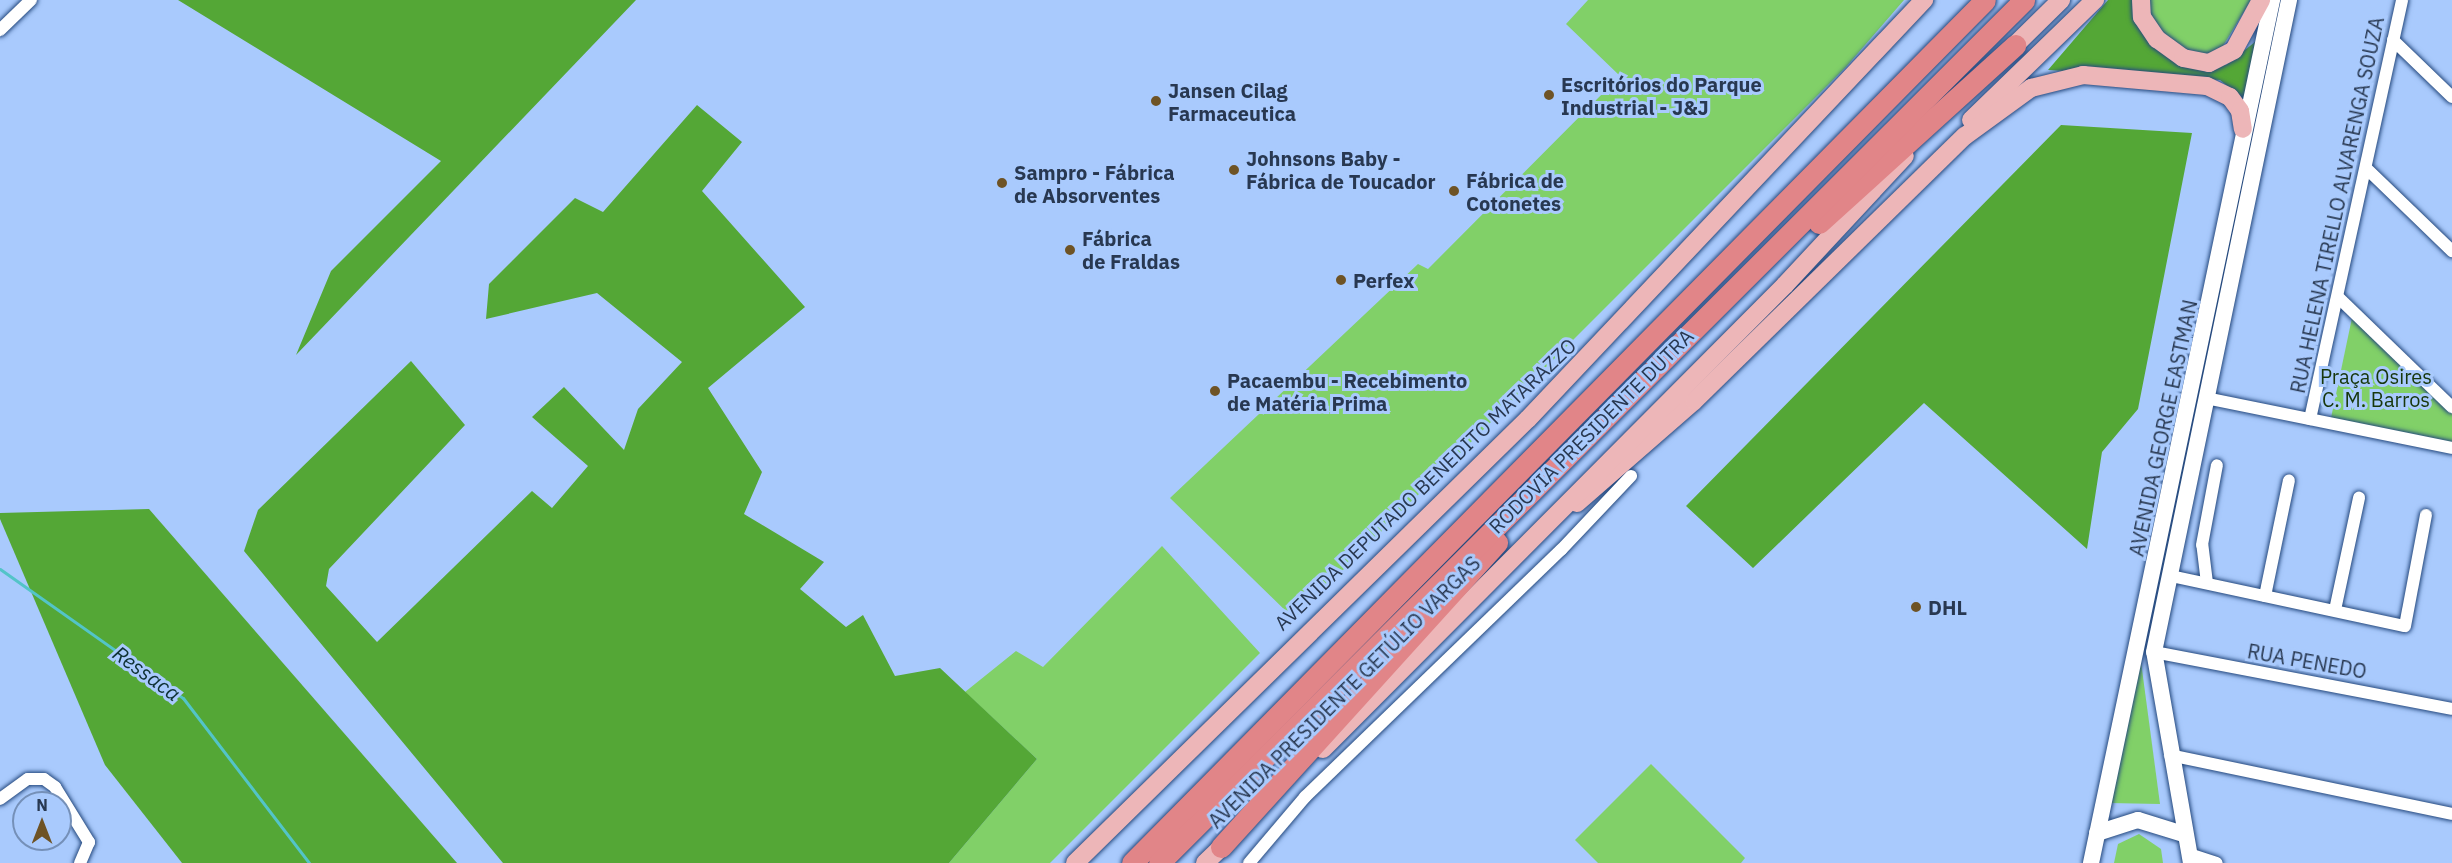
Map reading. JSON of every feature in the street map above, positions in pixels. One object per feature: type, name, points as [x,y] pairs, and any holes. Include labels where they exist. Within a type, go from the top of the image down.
[{"type":"highway","name":"RODOVIA PRESIDENTE DUTRA","points":[[1132,863],[1985,0]]},
{"type":"highway","name":"RODOVIA PRESIDENTE DUTRA","points":[[1159,863],[2024,0]]},
{"type":"highway","points":[[1749,276],[1829,215],[2015,45]]},
{"type":"highway","points":[[1221,847],[1579,444]]},
{"type":"main road","name":"AVENIDA DEPUTADO BENEDITO MATARAZZO","points":[[1075,863],[1528,419],[1924,0]]},
{"type":"main road","points":[[1790,196],[1850,126],[1970,0]]},
{"type":"main road","points":[[2015,45],[2061,0]]},
{"type":"main road","points":[[1916,185],[1986,104],[2096,0]]},
{"type":"main road","points":[[2141,0],[2142,17],[2157,39],[2183,57],[2209,63],[2234,50],[2261,0]]},
{"type":"main road","name":"AVENIDA GEORGE EASTMAN","points":[[2091,863],[2195,381],[2242,129],[2272,0]]},
{"type":"main road","name":"AVENIDA GEORGE EASTMAN","points":[[2190,858],[2183,834],[2154,652],[2289,0]]},
{"type":"main road","name":"AVENIDA PRESIDENTE GETÚLIO VARGAS","points":[[1205,863],[1537,529],[1785,285],[1943,116],[2015,45]]},
{"type":"main road","points":[[1537,529],[1565,515],[1694,401],[1916,185],[2010,100],[2053,79],[2146,78],[2207,86],[2230,97],[2240,111],[2242,129]]},
{"type":"main road","points":[[2097,833],[2138,820],[2183,834]]},
{"type":"street","points":[[0,30],[32,0]]},
{"type":"street","name":"RUA HELENA TIRELLO ALVARENGA SOUZA","points":[[2310,419],[2339,298],[2402,0]]},
{"type":"street","points":[[2393,40],[2452,97]]},
{"type":"street","points":[[2366,168],[2452,251]]},
{"type":"street","points":[[2339,298],[2452,407]]},
{"type":"street","points":[[2206,398],[2452,448]]},
{"type":"street","points":[[2208,583],[2202,545],[2217,465]]},
{"type":"street","points":[[1249,863],[1305,797],[1561,550],[1630,476]]},
{"type":"street","points":[[2265,596],[2289,480]]},
{"type":"street","points":[[2335,610],[2359,498]]},
{"type":"street","points":[[2171,576],[2404,626],[2426,515]]},
{"type":"street","name":"RUA PENEDO","points":[[2154,652],[2452,709]]},
{"type":"street","points":[[2170,755],[2452,814]]},
{"type":"street","points":[[0,799],[28,779],[44,779],[55,787],[90,842],[80,863]]},
{"type":"street","points":[[2190,858],[2217,863]]},
{"type":"green space","points":[[178,0],[636,0],[296,355],[331,271],[441,161]]},
{"type":"green space","points":[[1588,0],[1904,0],[1846,67],[1294,619],[1170,498],[1418,264],[1428,269],[1620,76],[1566,24]]},
{"type":"green space","points":[[2108,0],[2135,0],[2147,40],[2173,61],[2226,65],[2260,38],[2246,101],[2220,80],[2048,70]]},
{"type":"green space","points":[[2147,0],[2251,0],[2223,46],[2206,56],[2173,45],[2150,16]]},
{"type":"green space","points":[[697,105],[742,142],[702,191],[805,307],[708,388],[762,472],[744,514],[824,562],[800,589],[846,627],[863,615],[895,676],[940,668],[1037,759],[949,863],[503,863],[244,551],[258,510],[411,361],[465,425],[329,569],[326,586],[377,642],[532,491],[552,508],[588,466],[532,417],[564,387],[624,450],[638,409],[682,362],[597,293],[486,319],[489,284],[575,198],[603,212]]},
{"type":"green space","points":[[2061,125],[2192,133],[2138,409],[2102,452],[2087,549],[1924,403],[1753,568],[1686,506]]},
{"type":"green space","name":"Praça Osires C. M. Barros","points":[[2353,313],[2452,413],[2452,443],[2331,418]]},
{"type":"green space","points":[[149,509],[457,863],[182,863],[105,765],[0,519],[0,513]]},
{"type":"green space","points":[[1162,546],[1260,653],[1050,863],[949,863],[1037,759],[965,692],[1016,651],[1043,667]]},
{"type":"green space","points":[[2141,662],[2160,804],[2109,803]]},
{"type":"green space","points":[[1651,764],[1745,858],[1741,863],[1598,863],[1575,840]]},
{"type":"green space","points":[[2139,834],[2161,849],[2163,863],[2114,863],[2118,844]]},
{"type":"waterway","name":"Ressaca","points":[[0,569],[183,698],[309,863]]},
{"type":"place","name":"Escritórios do Parque Industrial - J&J","points":[[1549,95]]},
{"type":"place","name":"Jansen Cilag Farmaceutica","points":[[1156,101]]},
{"type":"place","name":"Johnsons Baby - Fábrica de Toucador","points":[[1234,170]]},
{"type":"place","name":"Sampro - Fábrica de Absorventes","points":[[1002,183]]},
{"type":"place","name":"Fábrica de Cotonetes","points":[[1454,191]]},
{"type":"place","name":"Fábrica de Fraldas","points":[[1070,250]]},
{"type":"place","name":"Perfex","points":[[1341,280]]},
{"type":"place","name":"Pacaembu - Recebimento de Matéria Prima","points":[[1215,391]]},
{"type":"place","name":"DHL","points":[[1916,607]]}]
